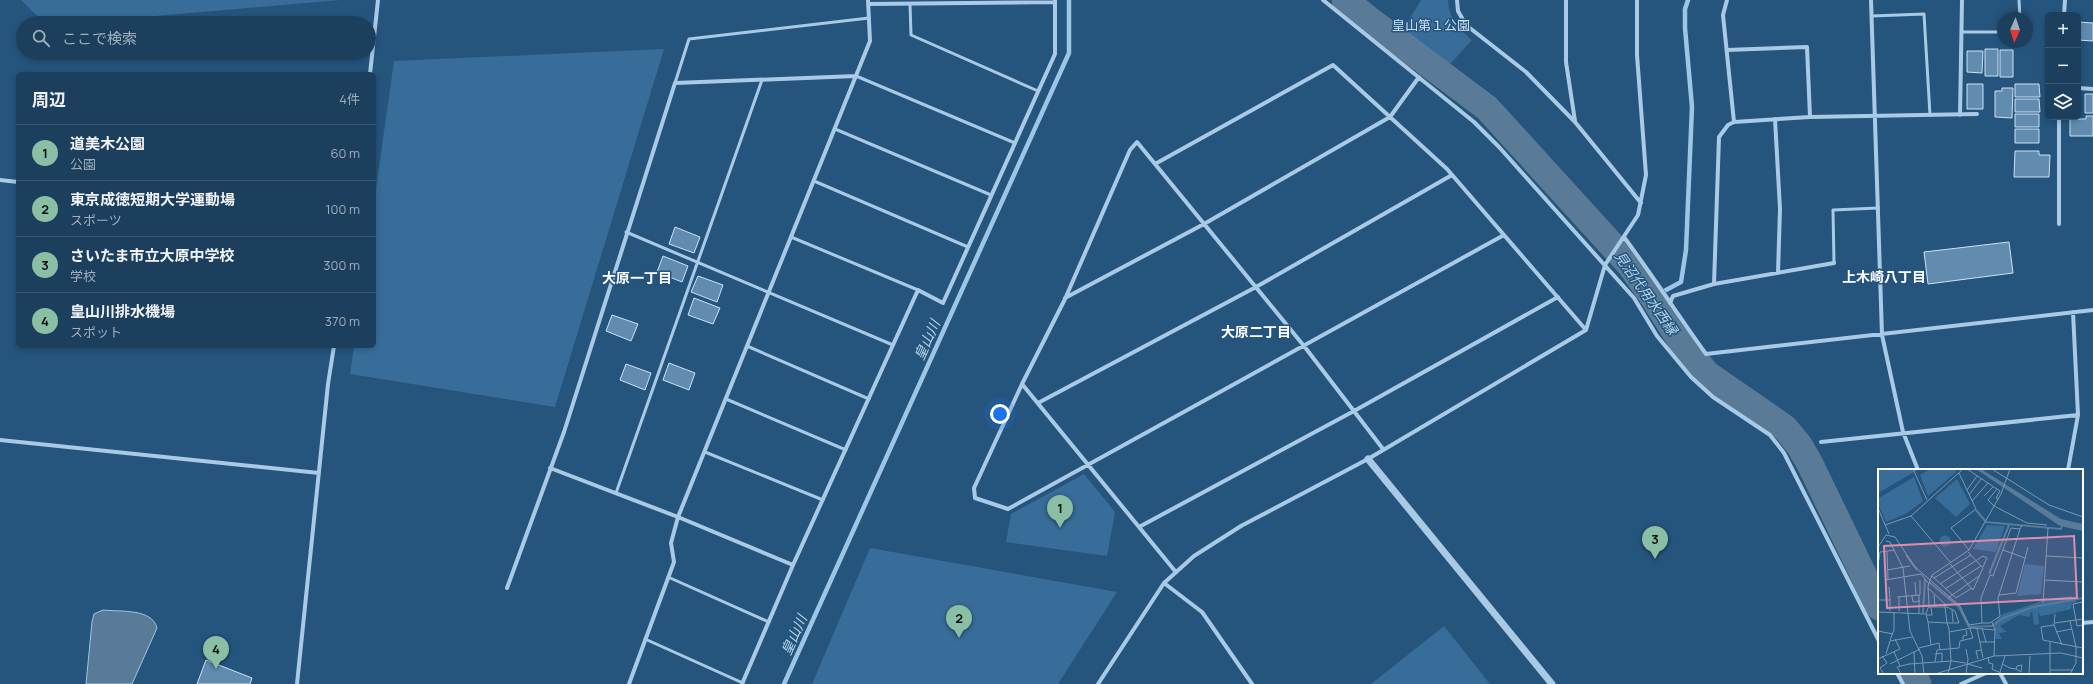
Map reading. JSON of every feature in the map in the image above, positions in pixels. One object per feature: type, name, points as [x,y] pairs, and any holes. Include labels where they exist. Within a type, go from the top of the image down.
[{"type":"street","points":[[376,18],[378,0]]},
{"type":"street","points":[[1323,0],[1474,122],[1634,298],[1657,336],[1690,377],[1713,397],[1770,435],[1784,452],[1878,639]]},
{"type":"street","points":[[1456,0],[1458,11],[1466,25],[1526,72],[1575,122],[1641,203]]},
{"type":"street","points":[[1566,0],[1566,62],[1575,122]]},
{"type":"street","points":[[1098,684],[1164,583],[1194,556],[1241,526],[1368,459],[1586,330],[1605,265],[1638,215],[1646,175],[1637,55],[1638,0]]},
{"type":"street","points":[[1727,0],[1723,15],[1734,122]]},
{"type":"street","points":[[1872,0],[1882,335],[1903,432],[1918,469]]},
{"type":"street","points":[[1960,115],[1962,0]]},
{"type":"street","points":[[2064,12],[2065,0]]},
{"type":"street","points":[[629,684],[674,562],[671,543],[678,517],[870,41],[868,2],[910,4],[1055,1],[1055,54],[968,247],[942,303],[918,290],[793,565],[742,683]]},
{"type":"street","points":[[1727,50],[1807,47],[1810,117]]},
{"type":"street","points":[[370,72],[372,60]]},
{"type":"street","points":[[1155,164],[1333,65],[1452,175],[1586,330]]},
{"type":"street","points":[[507,588],[564,432],[626,232],[675,83],[856,76]]},
{"type":"street","points":[[1065,299],[1204,224],[1390,117],[1419,77]]},
{"type":"street","points":[[2081,88],[2093,88]]},
{"type":"street","points":[[1714,284],[1719,137],[1728,125],[1734,122],[1810,117],[1977,114]]},
{"type":"street","points":[[1775,119],[1780,209],[1778,273]]},
{"type":"street","points":[[2059,120],[2059,224]]},
{"type":"street","points":[[1383,449],[1304,346],[1137,142],[1130,150],[1065,299],[1022,384],[974,488],[975,498],[1008,509],[1304,346],[1504,235]]},
{"type":"street","points":[[1038,403],[1256,287],[1452,175]]},
{"type":"street","points":[[0,180],[16,182]]},
{"type":"street","points":[[1624,237],[1660,285],[1670,303],[1706,354],[2093,310]]},
{"type":"street","points":[[1670,303],[1673,296],[1714,284],[1834,263]]},
{"type":"street","points":[[1139,527],[1354,411],[1558,297]]},
{"type":"street","points":[[2068,469],[2078,415],[2073,312]]},
{"type":"street","points":[[297,684],[307,606],[318,473],[334,348]]},
{"type":"street","points":[[1022,384],[1176,571]]},
{"type":"street","points":[[1821,442],[1903,432],[2078,415]]},
{"type":"street","points":[[0,440],[318,473]]},
{"type":"street","points":[[1368,459],[1552,684]]},
{"type":"street","points":[[550,468],[678,517],[793,565]]},
{"type":"street","points":[[1164,583],[1202,612],[1252,684]]},
{"type":"street","points":[[2083,623],[2093,622]]},
{"type":"street","points":[[1898,674],[1903,684]]},
{"type":"street","points":[[1961,684],[1984,674]]},
{"type":"street","points":[[2001,674],[2006,684]]},
{"type":"lane","points":[[2019,0],[2020,12]]},
{"type":"lane","points":[[910,4],[911,35],[1038,91]]},
{"type":"lane","points":[[1872,16],[1924,14],[1930,115]]},
{"type":"lane","points":[[675,83],[689,39],[869,18]]},
{"type":"lane","points":[[1962,32],[1997,32]]},
{"type":"lane","points":[[856,76],[1015,143]]},
{"type":"lane","points":[[616,493],[762,80]]},
{"type":"lane","points":[[835,129],[991,195]]},
{"type":"lane","points":[[814,181],[968,247]]},
{"type":"lane","points":[[1834,263],[1833,210],[1878,208]]},
{"type":"lane","points":[[626,232],[893,345]]},
{"type":"lane","points":[[791,237],[918,290]]},
{"type":"lane","points":[[747,346],[869,399]]},
{"type":"lane","points":[[726,399],[846,450]]},
{"type":"lane","points":[[705,452],[823,500]]},
{"type":"lane","points":[[668,577],[769,622]]},
{"type":"lane","points":[[645,639],[742,683]]},
{"type":"green space","points":[[21,0],[341,0],[156,16],[38,16]]},
{"type":"green space","name":"皇山第１公園","points":[[1421,0],[1448,0],[1450,13],[1455,23],[1472,40],[1450,64],[1402,31]]},
{"type":"green space","points":[[664,49],[555,407],[350,374],[354,348],[376,348],[376,189],[394,61]]},
{"type":"green space","points":[[1084,474],[1115,512],[1107,556],[1006,542],[1011,514]]},
{"type":"green space","points":[[870,548],[1117,592],[1058,684],[812,684]]},
{"type":"green space","points":[[1444,626],[1490,684],[1371,684]]},
{"type":"shaded area","points":[[103,610],[126,611],[142,614],[149,617],[157,628],[132,684],[86,684],[92,622],[94,614]]},
{"type":"building","points":[[2081,22],[2093,23],[2093,41],[2081,40]]},
{"type":"building","points":[[1985,49],[1998,49],[1998,76],[1985,76]]},
{"type":"building","points":[[2000,50],[2013,50],[2013,77],[2000,77]]},
{"type":"building","points":[[1967,51],[1983,51],[1982,73],[1967,72]]},
{"type":"building","points":[[1967,84],[1983,84],[1983,109],[1967,109]]},
{"type":"building","points":[[2015,84],[2039,84],[2040,97],[2015,97]]},
{"type":"building","points":[[2002,88],[2013,88],[2012,118],[1995,117],[1995,91],[2002,91]]},
{"type":"building","points":[[2085,94],[2093,94],[2093,113],[2085,113]]},
{"type":"building","points":[[2015,99],[2039,99],[2040,112],[2015,112]]},
{"type":"building","points":[[2015,114],[2039,114],[2039,127],[2015,127]]},
{"type":"building","points":[[2086,116],[2093,116],[2093,136],[2070,136],[2070,120],[2086,119]]},
{"type":"building","points":[[2015,129],[2039,129],[2039,143],[2015,143]]},
{"type":"building","points":[[2015,151],[2039,151],[2039,155],[2050,155],[2049,177],[2014,177]]},
{"type":"building","points":[[675,227],[700,237],[694,253],[669,244]]},
{"type":"building","points":[[2009,242],[2013,273],[1928,284],[1924,252]]},
{"type":"building","points":[[663,256],[688,266],[682,282],[657,272]]},
{"type":"building","points":[[698,276],[723,285],[717,302],[691,292]]},
{"type":"building","points":[[694,298],[720,308],[713,324],[688,315]]},
{"type":"building","points":[[612,315],[638,324],[631,341],[606,331]]},
{"type":"building","points":[[669,363],[695,373],[689,390],[663,380]]},
{"type":"building","points":[[626,364],[651,373],[645,390],[620,380]]},
{"type":"building","points":[[206,660],[252,678],[250,684],[197,684]]},
{"type":"waterway","name":"皇山川","points":[[784,684],[1069,53],[1069,0]]},
{"type":"waterway","name":"見沼代用水西縁","points":[[1345,0],[1487,108],[1630,265],[1655,300],[1684,346],[1707,374],[1785,428],[1799,445],[1810,464],[1878,605]]},
{"type":"waterway","points":[[1653,297],[1681,282],[1686,250],[1692,107],[1685,28],[1685,9],[1688,0]]},
{"type":"waterway","name":"見沼代用水西縁","points":[[1913,674],[1918,684]]},
{"type":"place","name":"道美木公園","points":[[1060,528]]},
{"type":"place","name":"さいたま市立大原中学校","points":[[1655,559]]},
{"type":"place","name":"東京成徳短期大学運動場","points":[[959,638]]},
{"type":"place","name":"皇山川排水機場","points":[[216,669]]},
{"type":"district","name":"上木崎八丁目","points":[[1884,277]]},
{"type":"district","name":"大原一丁目","points":[[637,278]]},
{"type":"district","name":"大原二丁目","points":[[1256,332]]}]
